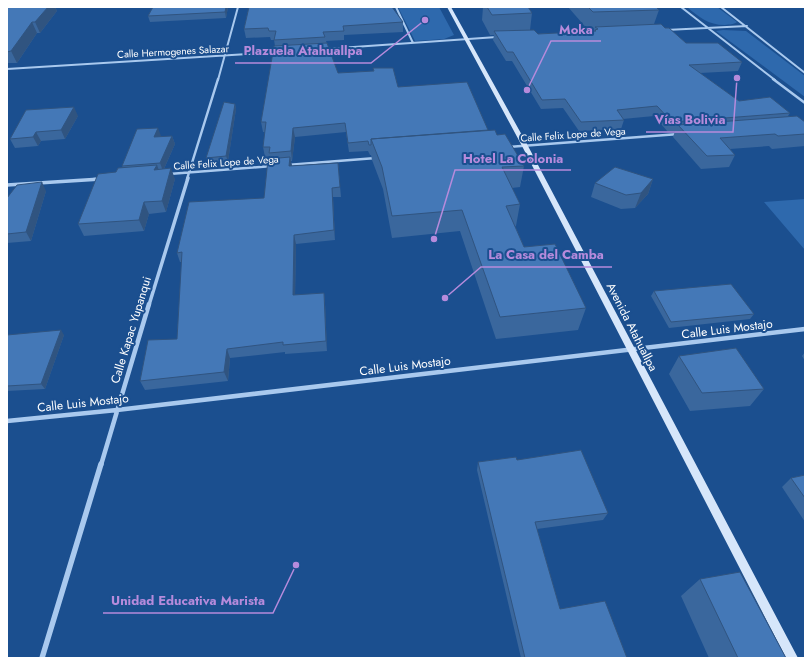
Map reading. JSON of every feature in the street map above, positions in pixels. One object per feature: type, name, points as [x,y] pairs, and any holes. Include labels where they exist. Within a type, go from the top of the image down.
[{"type":"main road","name":"Avenida Atahuallpa","points":[[449,7],[525,146],[792,658]]},
{"type":"street","name":"Calle Kapac Yupanqui","points":[[42,658],[188,173],[225,56],[238,7]]},
{"type":"street","points":[[396,7],[413,43]]},
{"type":"street","points":[[681,7],[805,103]]},
{"type":"street","points":[[721,7],[805,73]]},
{"type":"street","points":[[660,30],[747,26]]},
{"type":"street","points":[[319,50],[466,40],[501,36]]},
{"type":"street","name":"Calle Hermogenes Salazar","points":[[7,69],[280,52]]},
{"type":"street","name":"Calle Felix Lope de Vega","points":[[502,148],[681,134]]},
{"type":"street","name":"Calle Felix Lope de Vega","points":[[282,165],[384,157]]},
{"type":"street","name":"Calle Felix Lope de Vega","points":[[165,174],[275,166]]},
{"type":"street","points":[[7,185],[102,179]]},
{"type":"street","name":"Calle Luis Mostajo","points":[[7,421],[117,410],[805,329]]},
{"type":"shaded area","points":[[398,7],[439,7],[454,35],[444,39],[415,41]]},
{"type":"shaded area","points":[[687,7],[717,7],[737,22],[725,25],[714,24],[700,17]]},
{"type":"shaded area","points":[[716,31],[746,31],[805,76],[805,97]]},
{"type":"shaded area","points":[[805,199],[805,250],[764,202]]},
{"type":"building","points":[[7,7],[48,7],[35,22],[32,22],[11,51],[7,52]]},
{"type":"building","points":[[153,7],[226,7],[225,12],[148,16]]},
{"type":"building","points":[[249,7],[392,7],[403,22],[343,26],[344,31],[323,32],[325,37],[274,40],[276,31],[269,31],[268,28],[244,29]]},
{"type":"building","points":[[487,7],[528,7],[532,13],[492,15]]},
{"type":"building","points":[[588,7],[656,7],[659,10],[593,12]]},
{"type":"building","points":[[661,24],[665,28],[669,28],[686,43],[718,43],[742,62],[689,65],[739,101],[770,97],[790,113],[672,122],[657,106],[617,110],[624,120],[581,122],[565,99],[542,100],[513,52],[507,52],[494,31],[534,30],[538,34],[596,31],[595,30],[598,29],[595,27]]},
{"type":"building","points":[[327,43],[338,73],[374,71],[373,68],[393,68],[398,87],[467,82],[488,130],[371,139],[371,145],[369,145],[368,141],[348,143],[345,123],[293,128],[291,151],[269,153],[270,147],[263,147],[266,122],[261,122],[274,46]]},
{"type":"building","points":[[224,102],[235,104],[226,156],[206,158]]},
{"type":"building","points":[[74,107],[61,130],[36,132],[33,137],[10,139],[26,110]]},
{"type":"building","points":[[797,116],[805,122],[805,134],[778,136],[775,134],[720,138],[735,155],[707,156],[678,125]]},
{"type":"building","points":[[158,128],[154,137],[172,136],[160,163],[122,166],[137,129]]},
{"type":"building","points":[[495,130],[497,135],[505,134],[524,166],[502,167],[520,204],[506,206],[524,247],[555,244],[586,308],[500,317],[462,210],[392,216],[382,167],[371,139]]},
{"type":"building","points":[[290,157],[289,166],[338,163],[340,187],[332,188],[334,230],[294,235],[293,295],[324,293],[326,341],[283,345],[283,342],[227,349],[224,372],[140,381],[148,340],[177,339],[182,252],[177,253],[189,202],[264,198],[268,159]]},
{"type":"building","points":[[157,165],[154,170],[171,168],[162,201],[144,202],[139,220],[78,224],[98,174],[116,172],[118,168]]},
{"type":"building","points":[[615,167],[653,179],[641,193],[626,195],[595,183]]},
{"type":"building","points":[[42,182],[26,232],[7,234],[7,198],[17,185]]},
{"type":"building","points":[[731,284],[754,314],[671,322],[654,291]]},
{"type":"building","points":[[61,330],[41,384],[7,386],[7,335]]},
{"type":"building","points":[[736,348],[764,389],[702,393],[679,356]]},
{"type":"building","points":[[581,450],[608,513],[535,522],[560,609],[605,601],[627,658],[525,658],[478,462],[516,457],[517,460]]},
{"type":"building","points":[[805,475],[805,498],[791,478]]},
{"type":"building","points":[[740,572],[786,658],[738,658],[700,579]]},
{"type":"place","name":"Plazuela Atahuallpa","points":[[425,20]]},
{"type":"place","name":"Vías Bolivia","points":[[737,78]]},
{"type":"place","name":"Moka","points":[[527,90]]},
{"type":"place","name":"Hotel La Colonia","points":[[434,239]]},
{"type":"place","name":"La Casa del Camba","points":[[445,298]]},
{"type":"place","name":"Unidad Educativa Marista","points":[[296,565]]}]
